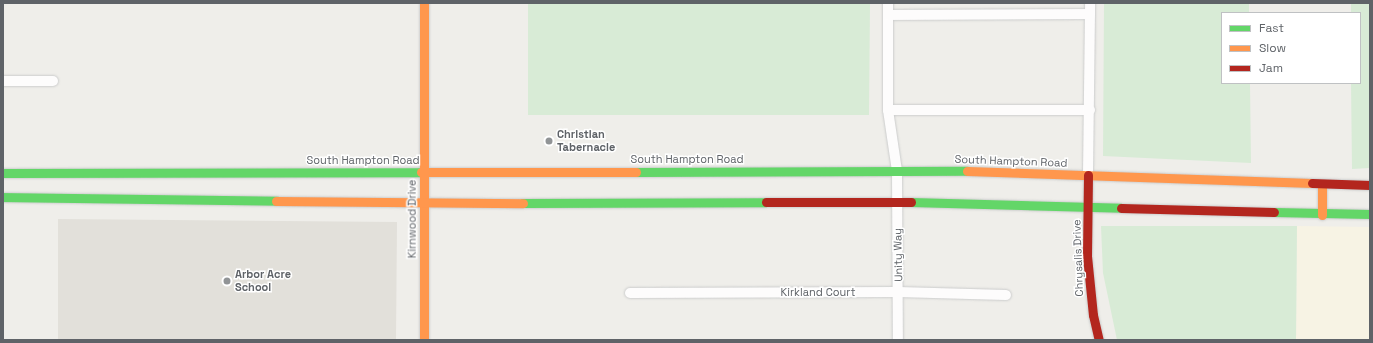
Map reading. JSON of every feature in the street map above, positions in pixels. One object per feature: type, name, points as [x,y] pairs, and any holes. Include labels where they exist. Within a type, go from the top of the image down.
[{"type":"main road","name":"Kirnwood Drive","points":[[424,3],[424,340]]},
{"type":"main road","name":"South Hampton Road","points":[[3,173],[897,171],[1088,175],[1370,186]]},
{"type":"main road","name":"Chrysalis Drive","points":[[1088,175],[1088,263],[1092,315],[1099,340]]},
{"type":"main road","points":[[1322,185],[1322,215]]},
{"type":"main road","points":[[3,198],[424,203],[897,202],[1088,206],[1322,215],[1370,214]]},
{"type":"street","name":"Unity Way","points":[[888,3],[888,110],[897,171],[898,340]]},
{"type":"street","points":[[1088,175],[1090,110],[1090,3]]},
{"type":"street","points":[[888,15],[1090,14]]},
{"type":"street","points":[[3,81],[53,81]]},
{"type":"street","points":[[888,110],[1090,110]]},
{"type":"street","name":"Kirkland Court","points":[[630,293],[898,292],[1006,295]]},
{"type":"shaded area","name":"Arbor Acre School","points":[[58,219],[397,222],[396,340],[58,340]]},
{"type":"shaded area","points":[[1297,226],[1370,227],[1370,340],[1296,340]]},
{"type":"green space","points":[[528,3],[870,3],[869,115],[528,115]]},
{"type":"green space","points":[[1104,3],[1249,3],[1249,12],[1221,12],[1221,84],[1250,84],[1251,163],[1103,156]]},
{"type":"green space","points":[[1351,3],[1370,3],[1370,168],[1352,169],[1351,84],[1361,84],[1361,12],[1351,12]]},
{"type":"green space","points":[[1101,226],[1297,226],[1296,340],[1117,340],[1103,273]]},
{"type":"traffic: fast","points":[[636,172],[967,171]]},
{"type":"traffic: fast","points":[[3,173],[421,172]]},
{"type":"traffic: fast","points":[[3,197],[276,201]]},
{"type":"traffic: fast","points":[[523,203],[766,202]]},
{"type":"traffic: fast","points":[[911,202],[1121,208]]},
{"type":"traffic: fast","points":[[1274,212],[1370,214]]},
{"type":"traffic: slow","points":[[424,3],[424,340]]},
{"type":"traffic: slow","points":[[967,171],[1312,183]]},
{"type":"traffic: slow","points":[[421,172],[636,172]]},
{"type":"traffic: slow","points":[[1322,185],[1322,215]]},
{"type":"traffic: slow","points":[[276,201],[523,203]]},
{"type":"traffic: jam","points":[[1088,175],[1087,256],[1093,315],[1099,340]]},
{"type":"traffic: jam","points":[[1312,183],[1370,185]]},
{"type":"traffic: jam","points":[[766,202],[911,202]]},
{"type":"traffic: jam","points":[[1121,208],[1274,212]]},
{"type":"place","name":"Christian Tabernacle","points":[[549,141]]},
{"type":"place","name":"Arbor Acre School","points":[[227,281]]}]
